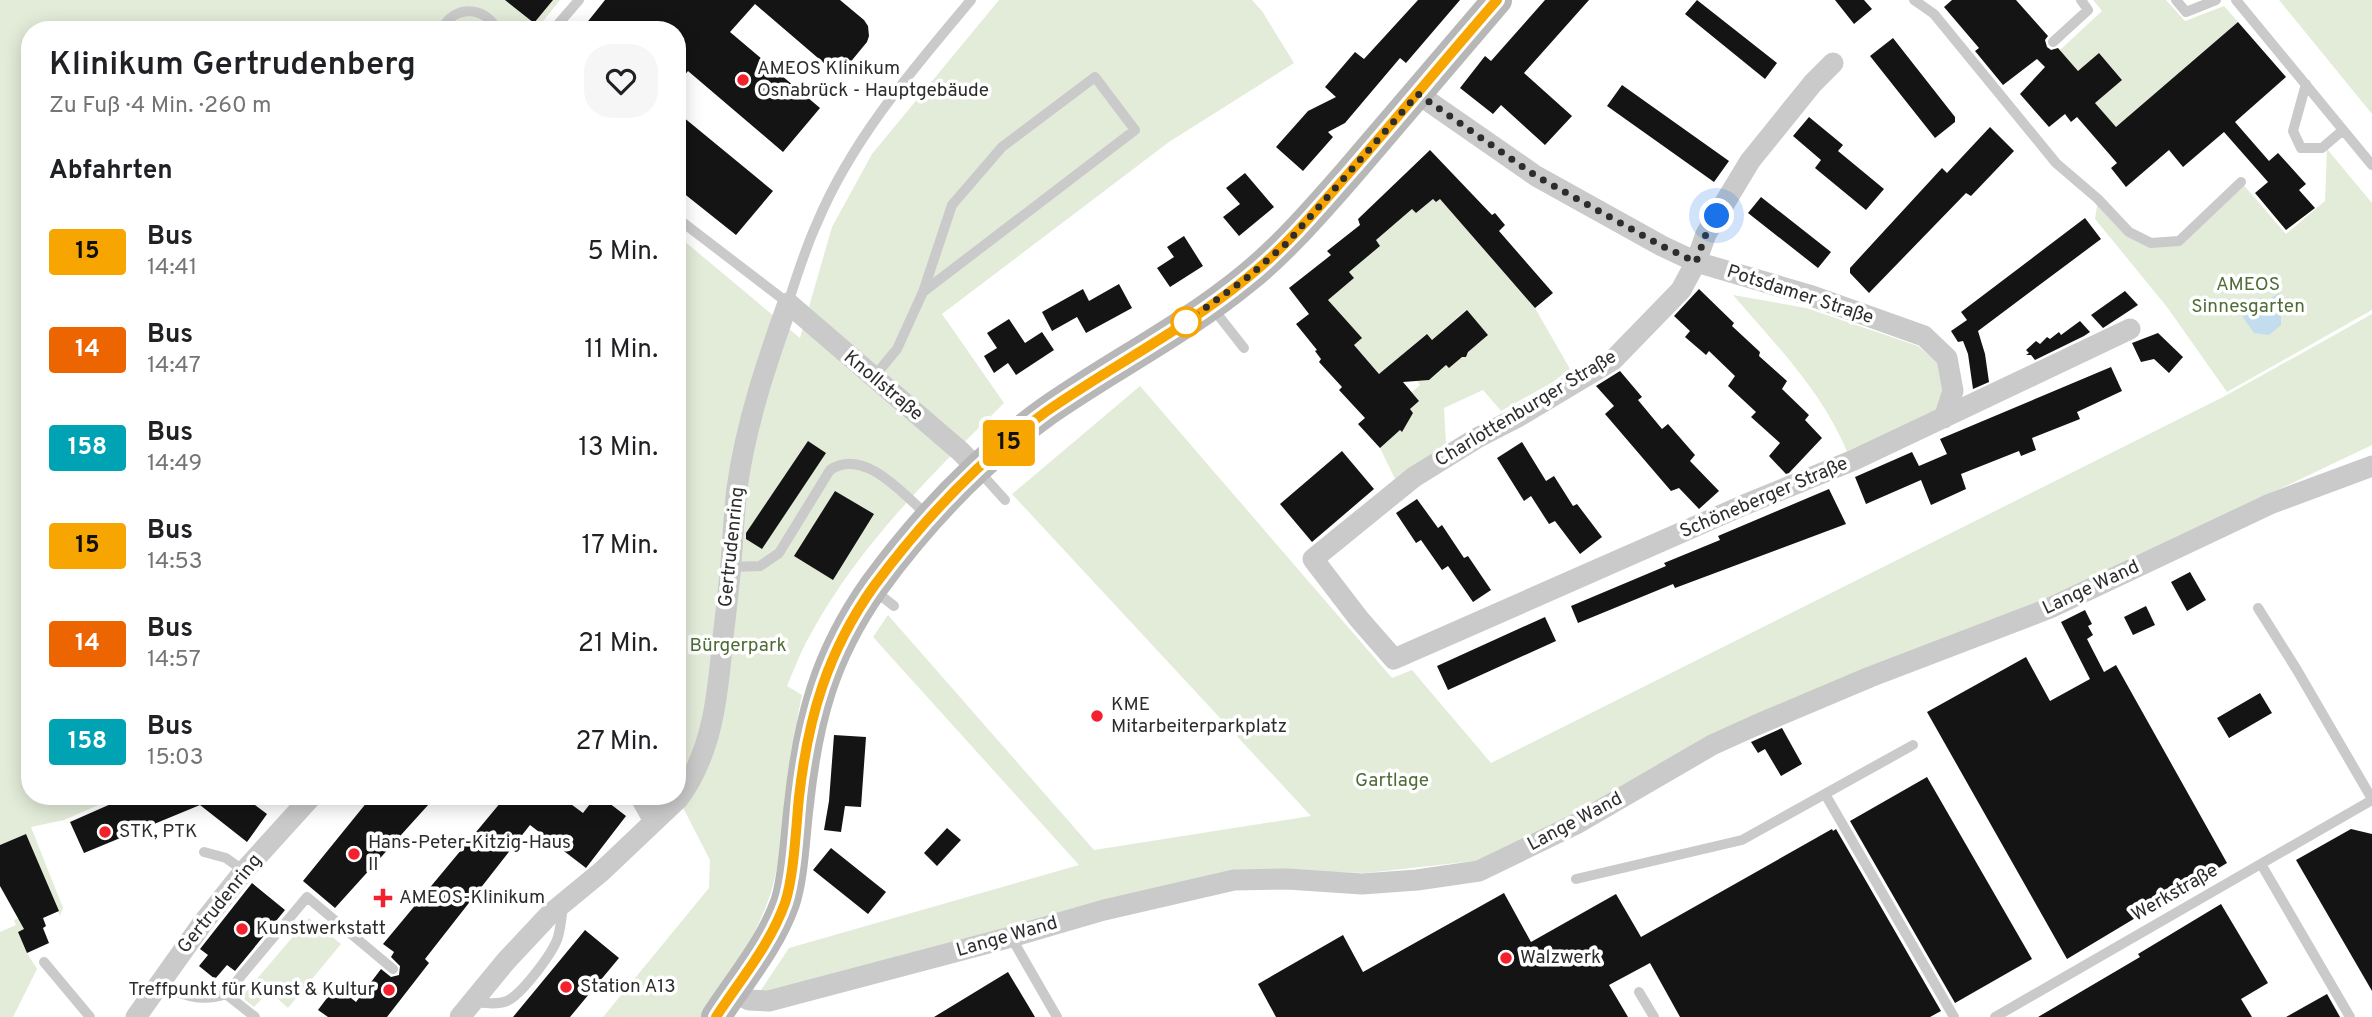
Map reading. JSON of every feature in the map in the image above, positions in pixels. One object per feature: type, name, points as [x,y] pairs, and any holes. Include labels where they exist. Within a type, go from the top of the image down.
[{"type":"street","points":[[716,1017],[768,940],[785,901],[805,750],[814,709],[828,666],[849,625],[883,598],[929,517],[978,469],[1046,412],[1211,306],[1287,243],[1497,0]]},
{"type":"street","name":"Charlottenburger Straße","points":[[1394,659],[1313,559],[1414,477],[1476,438],[1517,418],[1613,360],[1681,290],[1696,262],[1706,234],[1750,161],[1813,83],[1833,63]]},
{"type":"street","name":"Potsdamer Straße","points":[[1418,94],[1536,176],[1662,246],[1696,262],[1809,295],[1924,336],[1947,358],[1953,391],[1944,418]]},
{"type":"street","name":"Knollstraße","points":[[788,303],[978,469]]},
{"type":"street","name":"Gertrudenring","points":[[686,789],[712,726],[731,567],[737,490],[747,433],[763,373],[788,303]]},
{"type":"street","name":"Schöneberger Straße","points":[[1394,659],[1744,505],[1854,460],[2130,329]]},
{"type":"street","name":"Lange Wand","points":[[732,991],[749,1000],[769,1001],[1104,910],[1234,880],[1287,879],[1362,884],[1479,871],[1578,823],[1712,746],[1754,726],[1870,677],[2050,608],[2270,504],[2372,466]]},
{"type":"street","name":"Gertrudenring","points":[[136,1017],[158,983],[244,871],[304,805]]},
{"type":"street","points":[[645,805],[654,821]]},
{"type":"street","name":"Gertrudenring","points":[[466,1009],[506,961],[563,903],[601,872],[671,805]]},
{"type":"lane","points":[[562,21],[579,0]]},
{"type":"lane","points":[[686,225],[788,303],[817,222],[860,142],[913,69],[971,0]]},
{"type":"lane","points":[[1914,0],[1934,14],[2056,163],[2098,199],[2129,232],[2151,243],[2179,241],[2241,182]]},
{"type":"lane","points":[[2053,42],[2088,10],[2081,0]]},
{"type":"lane","points":[[2176,0],[2186,12],[2216,0]]},
{"type":"lane","points":[[2236,0],[2372,164]]},
{"type":"lane","points":[[448,21],[460,12],[470,10],[488,17],[491,21]]},
{"type":"lane","points":[[873,378],[897,349],[923,292],[952,205],[1002,147],[1095,77],[1135,130],[923,292]]},
{"type":"lane","points":[[2305,84],[2293,131],[2301,148],[2322,148],[2343,130]]},
{"type":"lane","points":[[1211,306],[1244,348]]},
{"type":"lane","points":[[731,567],[760,566],[779,553],[830,470],[839,464],[867,468],[885,478],[929,517]]},
{"type":"lane","points":[[978,469],[1005,500]]},
{"type":"lane","points":[[2258,608],[2372,800]]},
{"type":"lane","points":[[1576,879],[1742,840],[1913,745]]},
{"type":"lane","points":[[1825,794],[1954,1017]]},
{"type":"lane","name":"Werkstraße","points":[[1995,1017],[2372,800]]},
{"type":"lane","points":[[204,852],[226,858],[244,871]]},
{"type":"lane","points":[[2261,864],[2350,1017]]},
{"type":"lane","points":[[158,983],[194,998],[212,998],[226,994],[307,897],[393,969]]},
{"type":"lane","points":[[466,1009],[507,1001],[519,991],[557,940],[563,903]]},
{"type":"lane","points":[[1010,937],[1057,1017]]},
{"type":"lane","points":[[44,962],[90,1017]]},
{"type":"lane","points":[[1639,992],[1654,1017]]},
{"type":"lane","points":[[226,994],[255,1017]]},
{"type":"green space","points":[[0,0],[560,0],[543,21],[21,21],[21,805],[98,805],[64,820],[31,827],[63,908],[60,916],[26,834],[0,845]]},
{"type":"green space","name":"Bürgerpark","points":[[999,0],[1252,0],[1262,11],[1294,63],[1169,142],[942,314],[1004,403],[923,485],[873,542],[828,604],[803,649],[787,686],[802,695],[778,861],[773,885],[760,920],[704,1017],[603,1017],[709,888],[710,860],[682,805],[686,805],[686,243],[800,338],[832,227],[872,154]]},
{"type":"green space","points":[[2093,0],[2166,0],[2185,21],[2224,6],[2238,22],[2128,117],[2148,140],[2101,121],[2106,116],[2095,103],[2122,79],[2099,53],[2078,71],[2060,50],[2102,11]]},
{"type":"green space","points":[[2279,0],[2372,0],[2372,114]]},
{"type":"green space","name":"AMEOS Sinnesgarten","points":[[2327,149],[2372,203],[2372,310],[2227,392],[2167,307],[2095,219],[2098,199],[2129,232],[2151,243],[2178,241],[2241,182],[2286,234],[2325,201]]},
{"type":"green space","points":[[1433,199],[1436,202],[1440,199],[1535,308],[1570,369],[1553,382],[1501,411],[1483,390],[1444,408],[1446,444],[1395,479],[1380,448],[1395,434],[1397,427],[1402,431],[1413,413],[1410,409],[1419,401],[1412,392],[1420,385],[1417,381],[1429,380],[1435,365],[1440,370],[1446,365],[1449,368],[1457,361],[1455,357],[1466,357],[1473,341],[1477,345],[1488,335],[1466,310],[1432,340],[1426,334],[1381,376],[1354,345],[1361,338],[1328,300],[1354,278],[1349,272],[1380,246],[1376,240],[1412,209],[1416,213]]},
{"type":"green space","points":[[1733,295],[1806,308],[1918,346],[1939,364],[1945,392],[1937,414],[1848,454],[1838,431],[1812,390]]},
{"type":"green space","name":"Gartlage","points":[[2372,314],[2372,445],[2017,614],[1484,860],[1366,873],[1247,870],[759,993],[789,948],[1079,865],[873,637],[888,615],[1094,850],[1311,816],[1012,494],[1140,386],[1392,678],[1412,670],[1491,763],[2223,397]]},
{"type":"green space","points":[[28,915],[37,924],[18,932],[37,969],[13,1017],[0,1017],[0,932],[16,925],[14,920]]},
{"type":"green space","points":[[309,918],[341,944],[288,1008],[269,991],[254,1007],[245,1000],[244,994]]},
{"type":"water","points":[[2279,293],[2286,302],[2281,311],[2281,325],[2269,335],[2254,333],[2242,316],[2256,298],[2270,299]]},
{"type":"building","points":[[505,0],[553,0],[536,21],[531,21]]},
{"type":"building","name":"AMEOS Klinikum Osnabrück - Hauptgebäude","points":[[605,0],[840,0],[864,20],[869,36],[839,76],[755,4],[730,32],[820,108],[783,152],[688,71],[686,73],[686,21],[588,21]]},
{"type":"building","points":[[1418,0],[1460,0],[1406,63],[1400,58],[1345,123],[1328,132],[1333,137],[1303,171],[1276,147],[1308,111],[1336,97],[1325,87],[1355,52],[1364,59]]},
{"type":"building","points":[[1545,0],[1589,0],[1524,73],[1572,116],[1545,145],[1501,105],[1493,114],[1460,88],[1485,56],[1491,61]]},
{"type":"building","points":[[1697,0],[1777,63],[1765,79],[1685,14]]},
{"type":"building","points":[[1835,0],[1864,0],[1872,9],[1854,24]]},
{"type":"building","points":[[1952,0],[2016,0],[2048,36],[2045,40],[2047,47],[2051,50],[2058,48],[2078,71],[2099,53],[2122,80],[2095,103],[2116,127],[2238,22],[2286,77],[2235,122],[2269,161],[2278,153],[2306,184],[2299,190],[2315,208],[2286,230],[2255,193],[2268,182],[2224,132],[2183,167],[2169,150],[2126,187],[2111,168],[2117,163],[2077,117],[2071,122],[2065,114],[2049,127],[2020,94],[2045,67],[2037,59],[2003,85],[1975,51],[1979,48],[1944,7]]},
{"type":"building","points":[[1893,38],[1955,117],[1955,122],[1935,138],[1870,56]]},
{"type":"building","points":[[1622,85],[1729,161],[1714,182],[1607,106]]},
{"type":"building","points":[[1809,117],[1843,145],[1838,151],[1884,189],[1866,210],[1815,168],[1821,160],[1793,136]]},
{"type":"building","points":[[686,119],[773,191],[736,235],[686,195]]},
{"type":"building","points":[[1990,127],[2014,151],[1971,196],[1966,193],[1869,293],[1850,273],[1850,268],[1942,168],[1947,173]]},
{"type":"building","points":[[1430,150],[1492,215],[1495,213],[1505,225],[1499,231],[1553,293],[1535,308],[1440,199],[1436,202],[1433,199],[1416,213],[1412,209],[1376,240],[1380,246],[1349,272],[1354,278],[1328,300],[1362,338],[1354,345],[1379,374],[1427,334],[1432,340],[1467,310],[1488,335],[1468,352],[1466,357],[1462,357],[1449,368],[1446,365],[1429,380],[1403,382],[1419,401],[1410,409],[1413,413],[1402,432],[1400,430],[1380,448],[1358,424],[1365,418],[1339,390],[1342,387],[1319,362],[1321,359],[1315,351],[1317,350],[1296,324],[1309,314],[1289,288],[1331,255],[1327,251],[1360,225],[1358,219]]},
{"type":"building","points":[[1245,173],[1274,207],[1239,236],[1223,217],[1240,204],[1226,188]]},
{"type":"building","points":[[1761,197],[1831,252],[1818,268],[1748,213]]},
{"type":"building","points":[[2085,218],[2101,239],[1978,331],[1989,382],[1973,389],[1968,354],[1963,341],[1958,342],[1951,331],[1967,320],[1961,312]]},
{"type":"building","points":[[1184,236],[1203,266],[1170,287],[1157,268],[1174,257],[1167,247]]},
{"type":"building","points":[[1119,284],[1132,308],[1086,333],[1077,317],[1052,331],[1042,312],[1083,289],[1089,301]]},
{"type":"building","points":[[1699,289],[1760,352],[1759,356],[1787,381],[1782,389],[1809,415],[1805,420],[1822,438],[1789,473],[1786,474],[1769,456],[1780,443],[1751,417],[1756,412],[1728,386],[1735,376],[1709,351],[1706,355],[1685,337],[1690,331],[1674,316]]},
{"type":"building","points":[[2125,291],[2138,305],[2103,328],[2091,315]]},
{"type":"building","points":[[1009,319],[1025,343],[1042,332],[1054,350],[1016,375],[1008,363],[994,373],[984,356],[997,348],[987,333]]},
{"type":"building","points":[[2080,321],[2090,332],[2035,360],[2031,355],[2026,355],[2029,353],[2026,350],[2036,341],[2040,344],[2047,337],[2050,339],[2059,332],[2061,335]]},
{"type":"building","points":[[2158,333],[2183,357],[2169,373],[2154,359],[2141,362],[2132,343]]},
{"type":"building","points":[[2111,367],[2122,391],[2077,412],[2080,419],[2032,438],[2036,450],[2021,456],[2019,451],[1961,474],[1966,489],[1931,505],[1921,480],[1866,504],[1855,477],[1912,452],[1919,466],[1947,454],[1940,439]]},
{"type":"building","points":[[1620,371],[1642,397],[1638,400],[1662,429],[1668,424],[1695,455],[1690,461],[1719,491],[1699,509],[1679,488],[1671,491],[1605,414],[1614,406],[1596,386]]},
{"type":"building","points":[[808,441],[826,453],[762,549],[746,539],[746,533]]},
{"type":"building","points":[[1522,442],[1546,481],[1554,476],[1573,506],[1577,504],[1602,537],[1580,554],[1555,521],[1549,524],[1531,496],[1524,501],[1497,458]]},
{"type":"building","points":[[1342,451],[1374,489],[1312,542],[1280,504]]},
{"type":"building","points":[[1829,489],[1846,524],[1675,588],[1673,584],[1578,623],[1571,606],[1666,566],[1664,563],[1720,540],[1718,536]]},
{"type":"building","points":[[835,491],[874,514],[833,580],[794,556]]},
{"type":"building","points":[[1417,499],[1438,528],[1442,525],[1464,558],[1468,556],[1491,590],[1473,602],[1448,566],[1442,570],[1421,540],[1416,543],[1396,513]]},
{"type":"building","points":[[2190,572],[2206,600],[2187,611],[2171,582]]},
{"type":"building","points":[[2146,606],[2155,625],[2133,635],[2124,617]]},
{"type":"building","points":[[2085,610],[2092,624],[2088,626],[2093,635],[2087,639],[2104,672],[2116,665],[2227,863],[2067,959],[1927,712],[2026,657],[2050,701],[2090,679],[2061,622]]},
{"type":"building","points":[[1545,617],[1556,641],[1448,690],[1437,666]]},
{"type":"building","points":[[2260,693],[2272,713],[2229,738],[2217,718]]},
{"type":"building","points":[[1782,728],[1802,764],[1781,776],[1765,749],[1758,753],[1751,742]]},
{"type":"building","points":[[834,735],[866,737],[861,807],[845,806],[841,832],[824,830]]},
{"type":"building","points":[[1927,777],[2032,959],[1955,1003],[1850,821]]},
{"type":"building","name":"STK, PTK","points":[[109,805],[200,805],[84,853],[70,822]]},
{"type":"building","name":"STK, PTK","points":[[200,805],[255,805],[267,814],[247,842]]},
{"type":"building","name":"Hans-Peter-Kitzig-Haus II","points":[[365,805],[428,805],[335,908],[303,881]]},
{"type":"building","points":[[499,805],[572,805],[583,813],[589,805],[612,805],[626,816],[586,868],[530,825],[425,959],[429,963],[387,1017],[328,1017],[318,1010],[336,986],[356,1002],[381,969],[391,977],[399,975],[400,966],[391,957],[394,952],[383,944]]},
{"type":"building","points":[[947,828],[961,840],[937,866],[924,853]]},
{"type":"building","points":[[1836,829],[1941,1011],[1930,1017],[1680,1017],[1650,963],[1609,985],[1628,1017],[1276,1017],[1258,984],[1343,935],[1363,972],[1504,893],[1531,942],[1616,894],[1641,937]]},
{"type":"building","points":[[2351,829],[2372,834],[2372,991],[2296,860]]},
{"type":"building","points":[[26,834],[59,911],[43,918],[46,926],[43,928],[49,943],[27,953],[18,932],[24,929],[0,886],[0,845]]},
{"type":"building","points":[[831,848],[886,892],[868,914],[813,870]]},
{"type":"building","name":"Kunstwerkstatt","points":[[252,883],[285,910],[235,971],[227,965],[215,979],[199,966],[208,955],[200,949]]},
{"type":"building","points":[[2221,904],[2268,983],[2241,999],[2252,1017],[2038,1017],[2140,957],[2138,954]]},
{"type":"building","name":"Station A13","points":[[585,930],[619,958],[570,1017],[513,1017]]},
{"type":"building","points":[[1008,972],[1035,1017],[934,1017]]},
{"type":"building","points":[[2327,994],[2340,1017],[2286,1017]]},
{"type":"bus line","name":"15","points":[[716,1017],[768,940],[785,901],[805,750],[814,709],[828,666],[849,625],[897,555],[929,517],[978,469],[1046,412],[1211,306],[1287,243],[1497,0]]},
{"type":"place","name":"AMEOS Klinikum Osnabrück - Hauptgebäude","points":[[743,80]]},
{"type":"place","name":"KME Mitarbeiterparkplatz","points":[[1097,716]]},
{"type":"place","name":"STK, PTK","points":[[105,832]]},
{"type":"place","name":"Hans-Peter-Kitzig-Haus II","points":[[354,854]]},
{"type":"place","name":"AMEOS-Klinikum","points":[[383,898]]},
{"type":"place","name":"Kunstwerkstatt","points":[[242,929]]},
{"type":"place","name":"Walzwerk","points":[[1506,958]]},
{"type":"place","name":"Station A13","points":[[566,987]]},
{"type":"place","name":"Treffpunkt für Kunst & Kultur","points":[[389,990]]},
{"type":"route","points":[[1186,322],[1211,306],[1287,243],[1418,94],[1536,176],[1696,262],[1706,234],[1717,216]]}]
